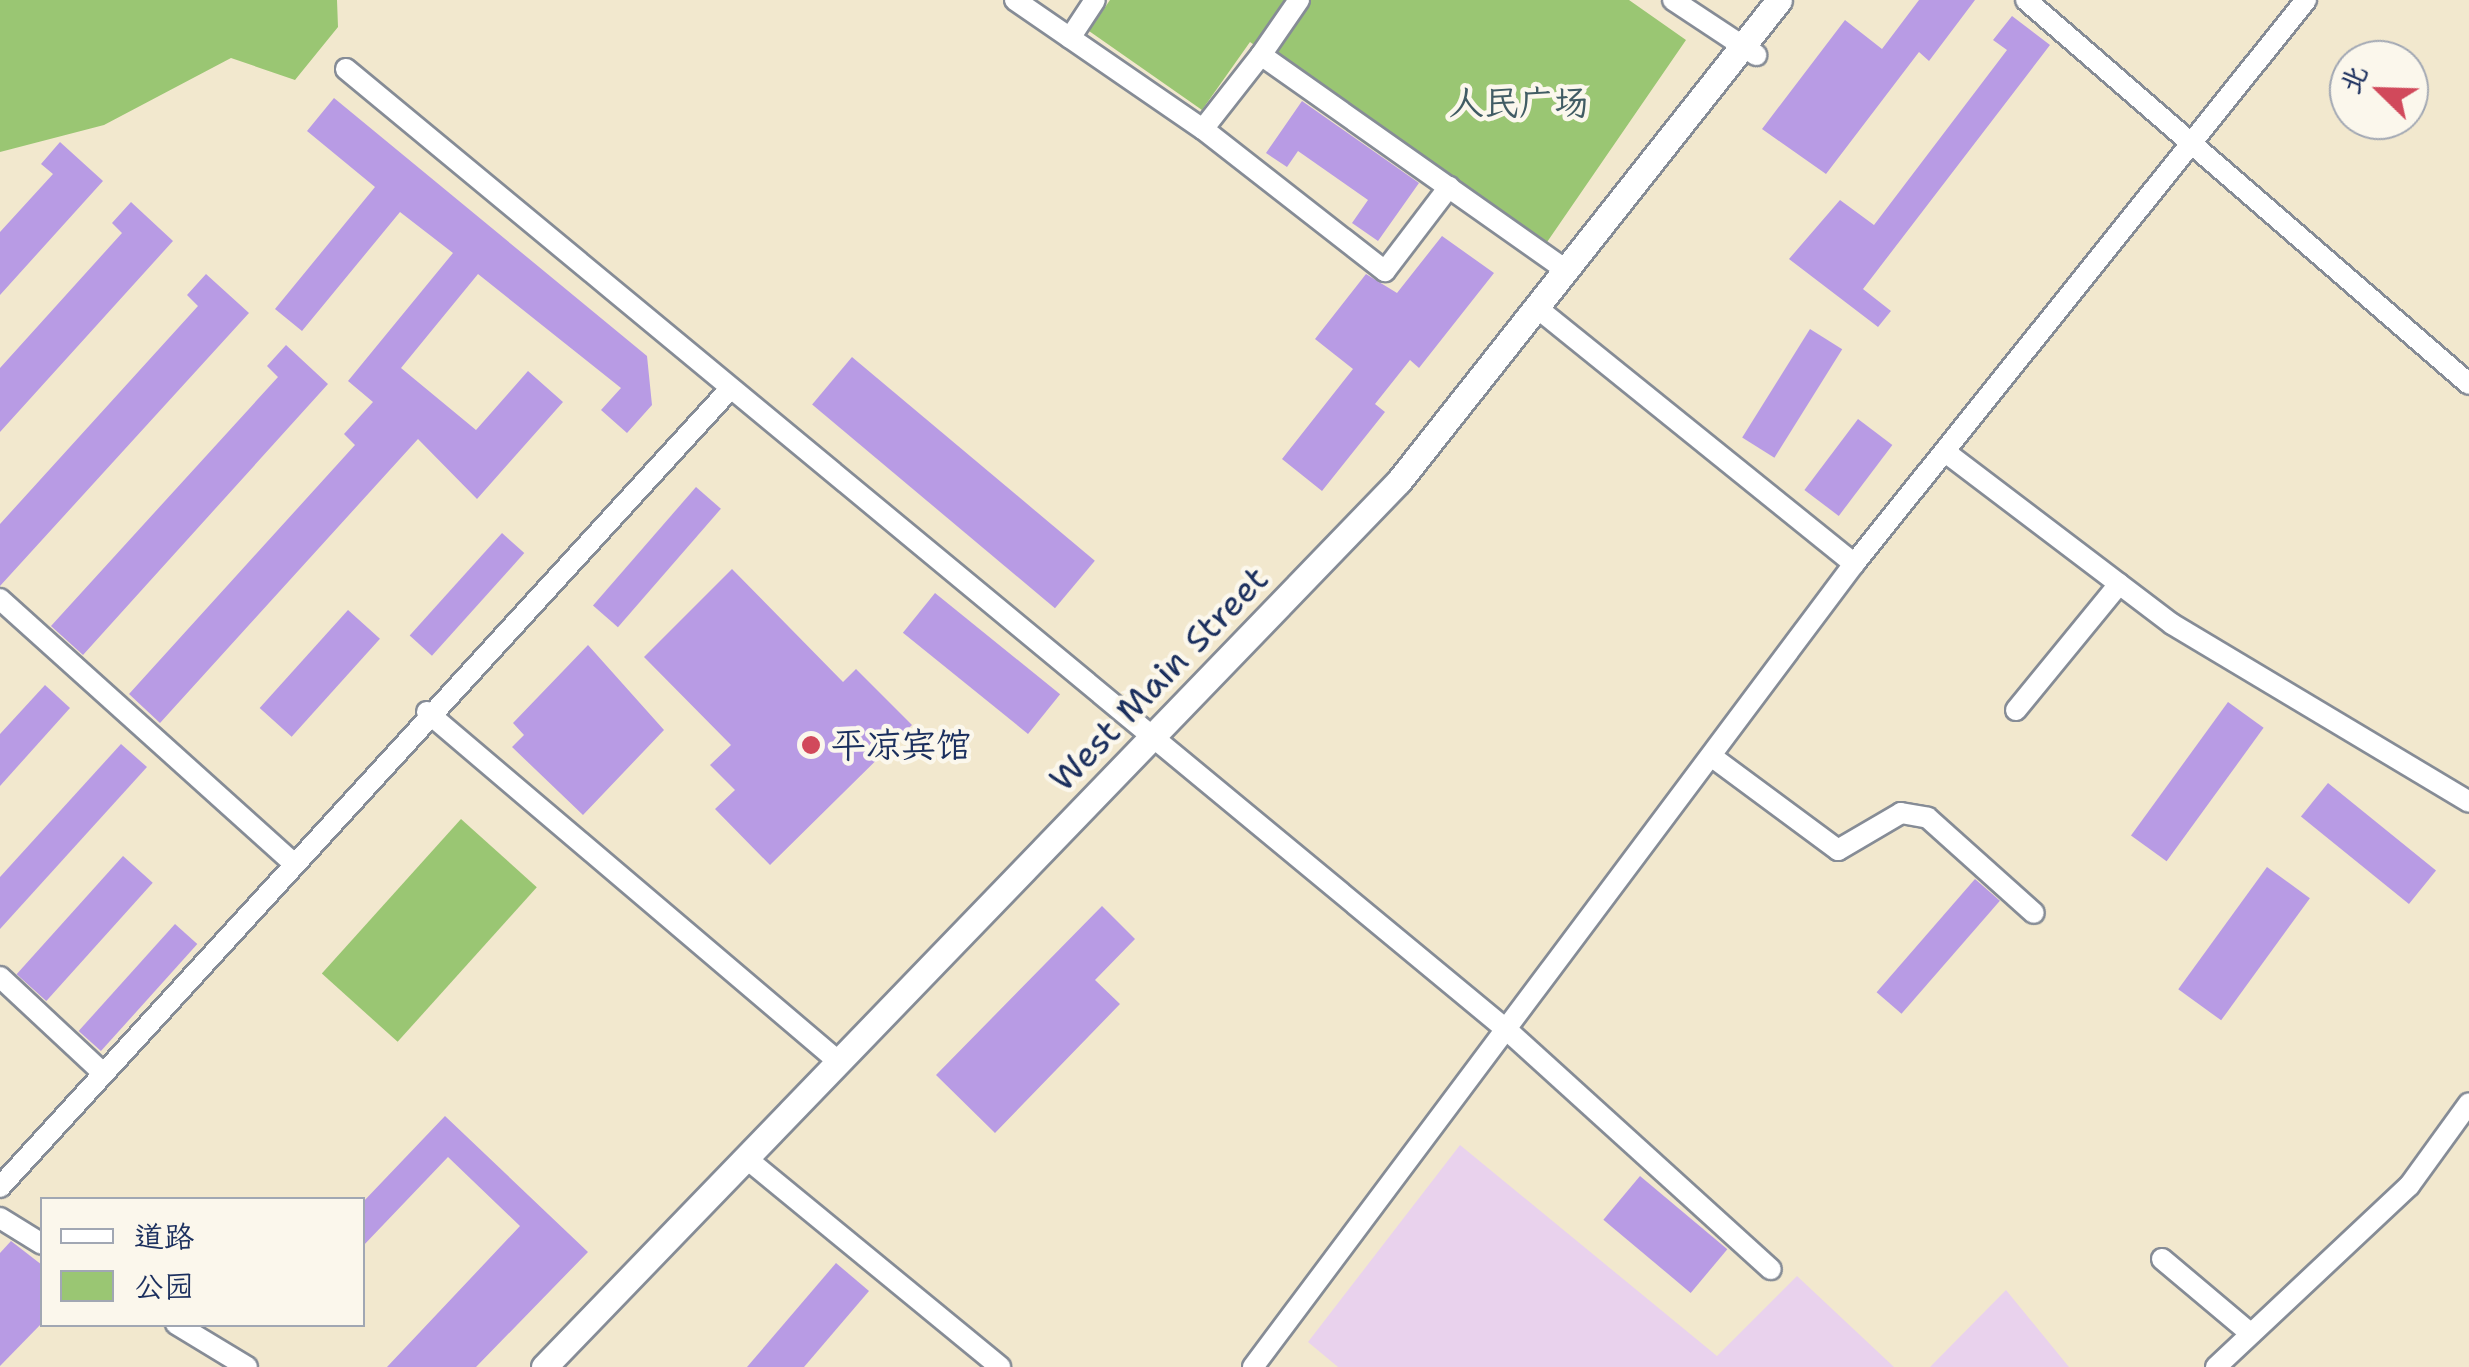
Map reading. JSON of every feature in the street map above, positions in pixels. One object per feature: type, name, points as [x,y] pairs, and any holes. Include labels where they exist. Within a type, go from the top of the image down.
[{"type":"main road","name":"West Main Street","points":[[567,1367],[839,1062],[1412,492],[1543,312],[1750,50],[1778,0]]},
{"type":"main road","name":"West Main Street","points":[[1543,312],[1566,270],[1750,50],[1800,0]]},
{"type":"main road","name":"West Main Street","points":[[544,1367],[752,1163],[1157,745]]},
{"type":"street","points":[[1015,0],[1203,129],[1385,271],[1449,188]]},
{"type":"street","points":[[1070,38],[1095,0]]},
{"type":"street","points":[[1203,129],[1299,0]]},
{"type":"street","points":[[1673,0],[1750,50]]},
{"type":"street","points":[[2026,0],[2469,384]]},
{"type":"street","points":[[1253,1367],[1854,564],[1948,454],[2306,0]]},
{"type":"street","points":[[1261,54],[1566,270]]},
{"type":"street","points":[[346,69],[1157,745],[1507,1030],[1771,1270]]},
{"type":"street","points":[[1543,312],[1854,564]]},
{"type":"street","points":[[0,1188],[427,712],[729,390]]},
{"type":"street","points":[[1948,454],[2119,584],[2469,802]]},
{"type":"street","points":[[2016,710],[2119,584]]},
{"type":"street","points":[[0,599],[292,862]]},
{"type":"street","points":[[427,712],[839,1062]]},
{"type":"street","points":[[1710,756],[1838,850],[1901,813],[1928,818],[2034,913]]},
{"type":"street","points":[[0,977],[103,1072]]},
{"type":"street","points":[[2216,1367],[2409,1186],[2469,1103]]},
{"type":"street","points":[[752,1163],[1000,1367]]},
{"type":"street","points":[[0,1218],[40,1243]]},
{"type":"street","points":[[2162,1259],[2251,1334]]},
{"type":"street","points":[[181,1327],[247,1367]]},
{"type":"shaded area","points":[[1460,1145],[1717,1356],[1797,1276],[1894,1367],[1338,1367],[1308,1342]]},
{"type":"shaded area","points":[[2006,1290],[2069,1367],[1930,1367]]},
{"type":"green space","points":[[0,0],[337,0],[338,27],[295,80],[231,58],[104,125],[0,152]]},
{"type":"green space","name":"人民广场","points":[[1110,0],[1629,0],[1686,40],[1545,245],[1250,42],[1202,110],[1089,31]]},
{"type":"green space","points":[[461,819],[537,887],[398,1042],[322,974]]},
{"type":"building","points":[[1919,0],[1975,0],[1929,61],[1919,52],[1826,174],[1762,129],[1845,20],[1882,49]]},
{"type":"building","points":[[2012,16],[2050,45],[1863,289],[1891,311],[1878,327],[1789,259],[1840,200],[1874,225],[2007,50],[1993,40]]},
{"type":"building","points":[[334,98],[647,356],[652,405],[627,433],[601,410],[621,388],[478,274],[401,368],[476,430],[528,371],[563,402],[477,499],[418,439],[160,723],[129,694],[355,445],[344,434],[373,402],[348,381],[453,253],[400,212],[302,331],[275,309],[375,187],[307,131]]},
{"type":"building","points":[[1302,101],[1419,183],[1378,241],[1352,223],[1368,200],[1298,151],[1287,167],[1266,153]]},
{"type":"building","points":[[60,142],[103,181],[0,295],[0,232],[53,174],[41,164]]},
{"type":"building","points":[[131,202],[173,241],[0,432],[0,368],[122,233],[112,223]]},
{"type":"building","points":[[1442,236],[1494,273],[1419,368],[1410,360],[1375,404],[1385,412],[1322,491],[1282,459],[1353,369],[1315,339],[1366,274],[1397,293]]},
{"type":"building","points":[[206,274],[249,313],[0,586],[0,524],[198,306],[187,295]]},
{"type":"building","points":[[1810,329],[1842,349],[1774,458],[1742,438]]},
{"type":"building","points":[[286,345],[328,384],[83,655],[51,626],[278,377],[267,366]]},
{"type":"building","points":[[852,357],[1095,561],[1055,608],[812,404]]},
{"type":"building","points":[[1858,419],[1892,445],[1839,516],[1804,490]]},
{"type":"building","points":[[696,487],[721,509],[618,627],[593,605]]},
{"type":"building","points":[[502,533],[524,553],[432,656],[410,636]]},
{"type":"building","points":[[732,569],[843,682],[856,669],[912,725],[770,865],[715,809],[735,790],[710,765],[731,745],[644,657]]},
{"type":"building","points":[[935,593],[1060,694],[1028,734],[903,633]]},
{"type":"building","points":[[348,610],[380,639],[292,737],[260,708]]},
{"type":"building","points":[[588,645],[664,730],[583,815],[512,747],[524,735],[513,723]]},
{"type":"building","points":[[45,685],[70,708],[0,786],[0,734]]},
{"type":"building","points":[[2228,702],[2264,728],[2167,861],[2131,835]]},
{"type":"building","points":[[121,744],[147,767],[0,929],[0,877]]},
{"type":"building","points":[[2328,783],[2436,870],[2409,904],[2301,816]]},
{"type":"building","points":[[123,856],[153,883],[46,1001],[17,974]]},
{"type":"building","points":[[2267,867],[2310,898],[2221,1020],[2178,989]]},
{"type":"building","points":[[1975,879],[2000,901],[1901,1014],[1877,992]]},
{"type":"building","points":[[1102,906],[1135,939],[1095,980],[1120,1004],[995,1133],[936,1075]]},
{"type":"building","points":[[175,924],[197,944],[101,1051],[79,1031]]},
{"type":"building","points":[[445,1116],[588,1252],[476,1367],[387,1367],[520,1226],[448,1157],[365,1244],[365,1200]]},
{"type":"building","points":[[1640,1176],[1727,1249],[1691,1293],[1603,1220]]},
{"type":"building","points":[[11,1241],[40,1263],[40,1325],[0,1366],[0,1253]]},
{"type":"building","points":[[836,1263],[869,1291],[804,1367],[747,1367]]},
{"type":"place","name":"平凉宾馆","points":[[811,745]]}]
